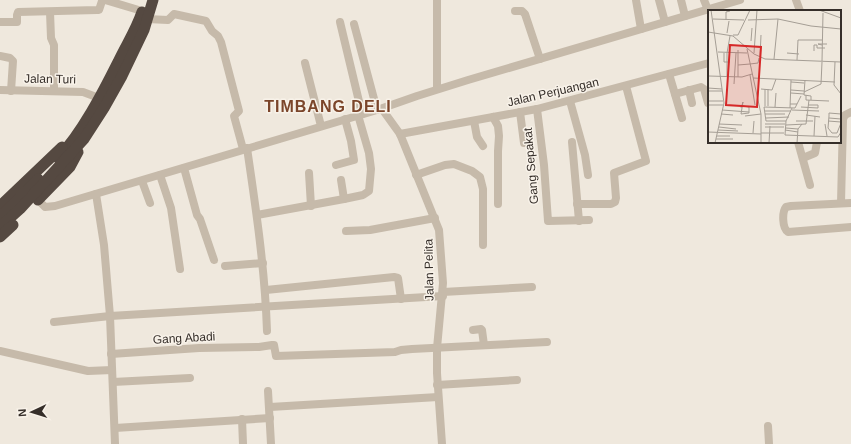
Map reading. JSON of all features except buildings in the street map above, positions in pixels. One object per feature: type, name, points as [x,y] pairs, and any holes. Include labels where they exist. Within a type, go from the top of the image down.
[{"type":"highway","points":[[0,228],[20,209],[104,108],[122,76],[144,30],[145,0]]},
{"type":"highway","points":[[0,237],[70,167],[75,159],[78,139],[136,27],[153,0]]},
{"type":"highway","points":[[0,206],[48,159],[78,139]]},
{"type":"highway","points":[[0,216],[63,157]]},
{"type":"street","points":[[0,22],[17,22],[16,15],[18,12],[99,10],[102,1],[105,0],[144,15],[168,20],[174,14],[196,18],[206,22],[221,42],[240,111],[234,116],[245,149],[257,215],[266,290],[267,331]]},
{"type":"street","points":[[437,0],[437,90]]},
{"type":"street","points":[[636,0],[641,29]]},
{"type":"street","points":[[659,0],[665,22]]},
{"type":"street","points":[[681,0],[685,16]]},
{"type":"street","points":[[704,0],[708,10]]},
{"type":"street","points":[[38,200],[45,207],[55,206],[380,109],[540,59],[708,10],[727,2],[740,0]]},
{"type":"street","points":[[796,0],[800,10]]},
{"type":"street","points":[[515,11],[522,11],[525,14],[540,59]]},
{"type":"street","points":[[50,12],[51,38],[54,45],[54,91]]},
{"type":"street","points":[[257,215],[363,195],[369,191],[369,153],[340,22]]},
{"type":"street","name":"Jalan Pelita","points":[[354,24],[380,109],[400,134],[435,218],[441,239],[443,292],[437,348],[437,385],[442,444]]},
{"type":"street","points":[[0,56],[10,58],[12,61],[11,91]]},
{"type":"street","points":[[305,63],[321,126]]},
{"type":"street","name":"Jalan Perjuangan","points":[[400,134],[537,109],[708,63]]},
{"type":"street","points":[[669,74],[682,118]]},
{"type":"street","points":[[577,204],[611,204],[615,202],[614,173],[646,161],[626,86]]},
{"type":"street","points":[[675,94],[702,87],[708,102]]},
{"type":"street","name":"Jalan Turi","points":[[0,90],[83,92],[99,98]]},
{"type":"street","points":[[689,90],[692,103]]},
{"type":"street","points":[[570,101],[588,175]]},
{"type":"street","name":"Gang Sepakat","points":[[537,109],[544,165],[548,221],[579,221]]},
{"type":"street","points":[[520,112],[524,143]]},
{"type":"street","points":[[841,203],[843,119],[845,115],[851,112]]},
{"type":"street","points":[[493,117],[498,126],[499,133],[498,204]]},
{"type":"street","points":[[336,165],[354,160],[345,119]]},
{"type":"street","points":[[474,121],[477,137],[483,146]]},
{"type":"street","points":[[572,142],[579,221],[589,220]]},
{"type":"street","points":[[798,143],[810,185]]},
{"type":"street","points":[[803,158],[815,153],[817,143]]},
{"type":"street","points":[[574,162],[585,159]]},
{"type":"street","points":[[416,175],[445,165],[454,164],[472,171],[480,177],[483,189],[483,245]]},
{"type":"street","points":[[184,168],[197,215],[200,219],[214,260]]},
{"type":"street","points":[[309,173],[311,206]]},
{"type":"street","points":[[160,175],[173,218],[180,270]]},
{"type":"street","points":[[341,180],[344,199]]},
{"type":"street","points":[[142,181],[150,203]]},
{"type":"street","points":[[96,194],[104,245],[110,316],[115,444]]},
{"type":"street","points":[[851,203],[786,207],[784,211],[785,231],[788,232],[851,227]]},
{"type":"street","points":[[346,231],[370,230],[435,218]]},
{"type":"street","points":[[225,266],[263,263]]},
{"type":"street","points":[[266,290],[394,277],[398,278],[399,281],[401,299]]},
{"type":"street","points":[[54,322],[110,316],[401,299],[500,284]]},
{"type":"street","points":[[443,292],[532,287]]},
{"type":"street","points":[[473,330],[482,330],[484,345]]},
{"type":"street","points":[[437,348],[547,342]]},
{"type":"street","name":"Gang Abadi","points":[[111,354],[199,348],[259,347],[273,345],[275,355],[278,356],[388,352],[437,348]]},
{"type":"street","points":[[0,351],[88,371],[112,370]]},
{"type":"street","points":[[113,382],[190,378]]},
{"type":"street","points":[[437,385],[517,380]]},
{"type":"street","points":[[268,391],[271,444]]},
{"type":"street","points":[[270,407],[438,397]]},
{"type":"street","points":[[115,428],[270,418]]},
{"type":"street","points":[[242,419],[244,444]]},
{"type":"street","points":[[768,426],[769,444]]},
{"type":"district","name":"TIMBANG DELI","points":[[328,106]]}]
